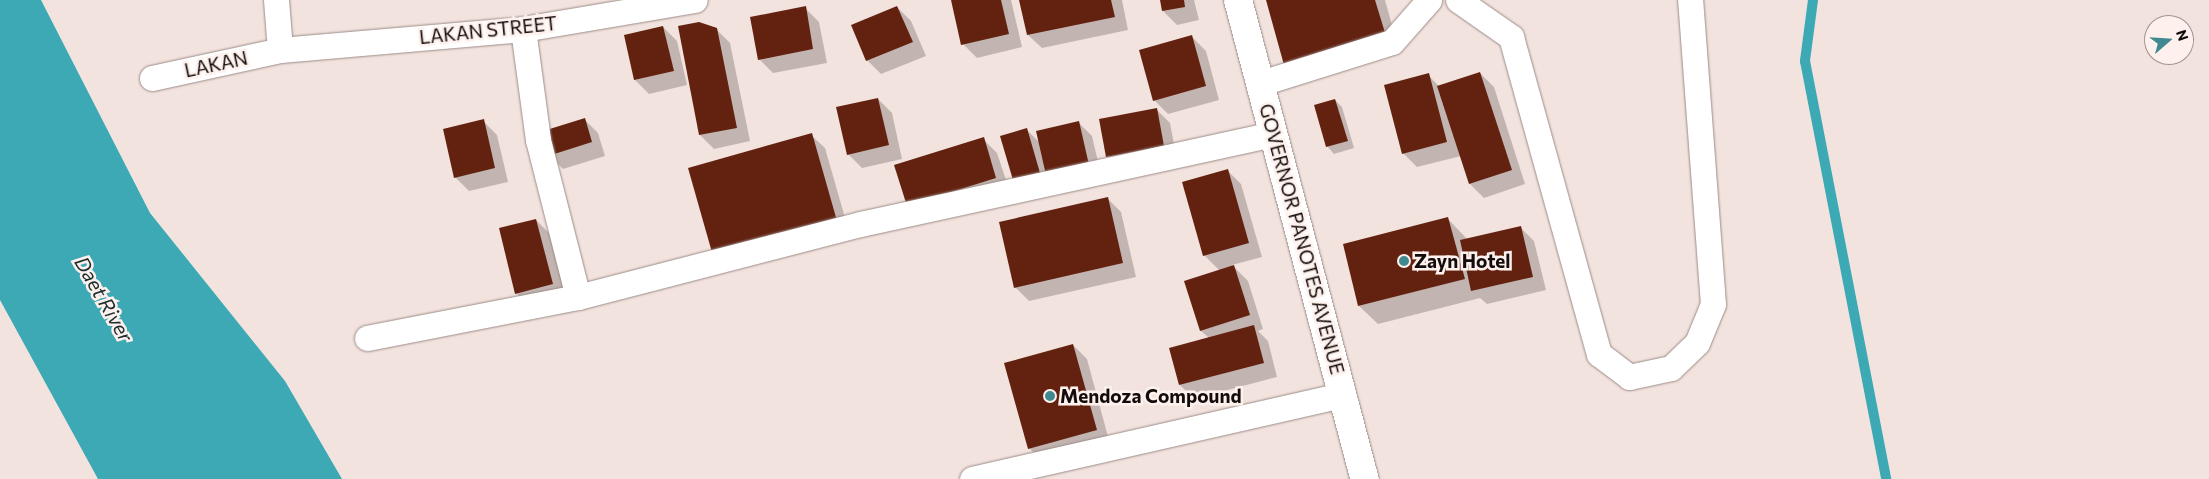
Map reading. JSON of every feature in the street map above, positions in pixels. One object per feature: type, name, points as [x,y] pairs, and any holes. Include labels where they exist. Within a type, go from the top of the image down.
[{"type":"main road","name":"GOVERNOR PANOTES AVENUE","points":[[1238,0],[1365,479]]},
{"type":"street","points":[[276,0],[280,50]]},
{"type":"street","name":"LAKAN STREET","points":[[280,50],[523,29],[695,0]]},
{"type":"street","points":[[1261,83],[1392,42],[1429,0]]},
{"type":"street","points":[[1458,0],[1510,37],[1599,354],[1629,377],[1672,368],[1697,343],[1713,304],[1690,0]]},
{"type":"street","points":[[523,29],[538,140],[578,297]]},
{"type":"street","name":"LAKAN","points":[[152,78],[280,50]]},
{"type":"street","points":[[367,338],[578,297],[860,224],[1273,134]]},
{"type":"street","points":[[972,479],[1342,395]]},
{"type":"water","name":"Daet River","points":[[0,0],[41,0],[150,213],[285,381],[342,479],[98,479],[0,300]]},
{"type":"building","points":[[951,0],[1001,0],[1009,34],[961,45]]},
{"type":"building","points":[[1019,0],[1111,0],[1115,17],[1027,35]]},
{"type":"building","points":[[1160,0],[1184,0],[1185,7],[1162,11]]},
{"type":"building","points":[[1266,0],[1375,0],[1386,36],[1284,65]]},
{"type":"building","points":[[806,6],[813,49],[758,60],[750,17]]},
{"type":"building","points":[[897,6],[913,42],[866,61],[851,25]]},
{"type":"building","points":[[699,22],[717,28],[737,128],[699,135],[678,26]]},
{"type":"building","points":[[663,26],[674,71],[634,80],[624,35]]},
{"type":"building","points":[[1192,35],[1206,86],[1153,101],[1139,50]]},
{"type":"building","points":[[1480,72],[1512,170],[1469,184],[1437,86]]},
{"type":"building","points":[[1429,73],[1447,142],[1402,154],[1384,85]]},
{"type":"building","points":[[878,98],[889,145],[847,155],[836,107]]},
{"type":"building","points":[[1335,99],[1348,141],[1326,147],[1314,105]]},
{"type":"building","points":[[1157,108],[1164,146],[1106,157],[1099,119]]},
{"type":"building","points":[[585,118],[592,142],[548,156],[540,132]]},
{"type":"building","points":[[484,119],[495,168],[454,178],[443,129]]},
{"type":"building","points":[[1079,121],[1089,165],[1046,175],[1036,131]]},
{"type":"building","points":[[1027,128],[1040,173],[1013,180],[1000,136]]},
{"type":"building","points":[[812,133],[837,221],[713,256],[688,168]]},
{"type":"building","points":[[984,137],[996,178],[907,206],[894,165]]},
{"type":"building","points":[[1228,169],[1249,243],[1203,256],[1182,182]]},
{"type":"building","points":[[1108,197],[1123,263],[1014,288],[999,222]]},
{"type":"building","name":"Zayn Hotel","points":[[1448,217],[1465,279],[1358,306],[1343,244]]},
{"type":"building","points":[[536,219],[553,284],[515,294],[499,228]]},
{"type":"building","points":[[1521,226],[1533,277],[1471,291],[1460,240]]},
{"type":"building","points":[[1234,265],[1250,315],[1200,331],[1184,281]]},
{"type":"building","points":[[1254,325],[1264,363],[1179,385],[1169,348]]},
{"type":"building","name":"Mendoza Compound","points":[[1073,344],[1097,430],[1028,449],[1004,363]]},
{"type":"waterway","points":[[1813,0],[1805,61],[1886,479]]},
{"type":"place","name":"Zayn Hotel","points":[[1404,261]]},
{"type":"place","name":"Mendoza Compound","points":[[1050,396]]}]
